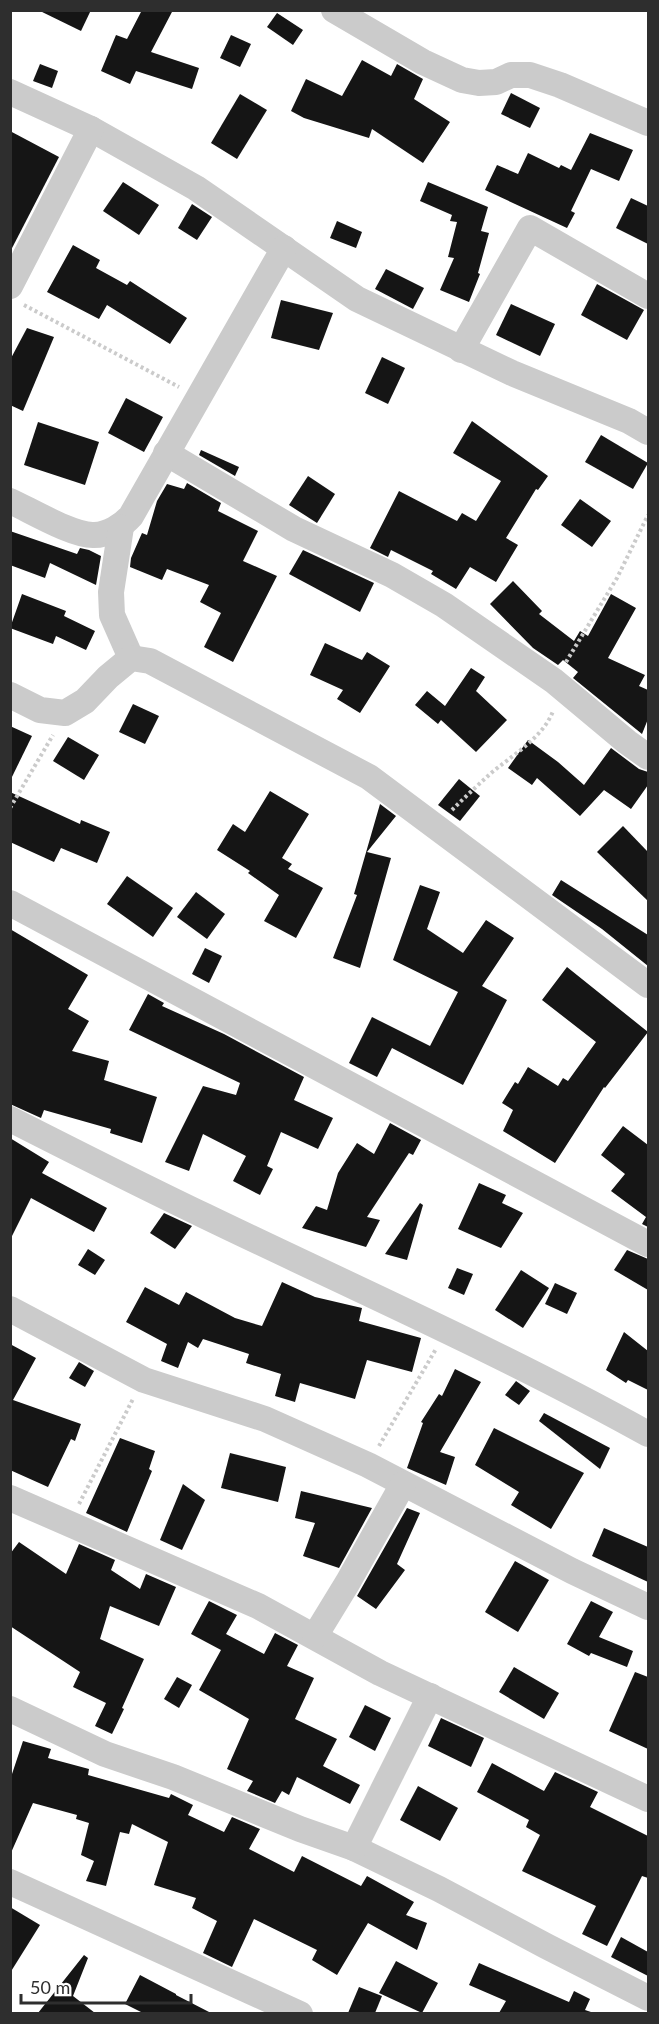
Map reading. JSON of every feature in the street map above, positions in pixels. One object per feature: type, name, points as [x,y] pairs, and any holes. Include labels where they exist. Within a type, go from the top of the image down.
[{"type":"street","points":[[334,10],[423,62],[462,80],[478,83],[496,82],[511,75],[530,75],[560,85],[648,123]]},
{"type":"street","points":[[10,93],[91,129],[196,188],[357,299],[461,350],[629,421],[648,432]]},
{"type":"street","points":[[16,295],[91,129]]},
{"type":"street","points":[[461,350],[531,228],[648,296]]},
{"type":"street","points":[[10,501],[72,530],[94,535],[121,527],[131,516],[284,248]]},
{"type":"street","points":[[166,453],[294,529],[392,575],[444,605],[554,681],[648,757]]},
{"type":"street","points":[[121,527],[111,592],[112,615],[131,658]]},
{"type":"street","points":[[10,695],[39,710],[65,714],[85,701],[108,677],[131,658],[150,661],[360,771],[436,824],[648,985]]},
{"type":"street","points":[[10,903],[648,1244]]},
{"type":"street","points":[[10,1119],[205,1216],[447,1330],[588,1400],[648,1434]]},
{"type":"street","points":[[10,1310],[144,1380],[265,1419],[368,1465],[572,1571],[648,1607]]},
{"type":"street","points":[[315,1636],[403,1484]]},
{"type":"street","points":[[10,1498],[258,1606],[380,1673],[648,1799]]},
{"type":"street","points":[[354,1848],[430,1696]]},
{"type":"street","points":[[10,1709],[105,1754],[172,1777],[300,1829],[354,1848],[439,1889],[648,1998]]},
{"type":"street","points":[[10,1882],[300,2013]]},
{"type":"path","points":[[16,295],[198,397]]},
{"type":"path","points":[[436,824],[521,750],[552,714],[555,696],[554,681],[617,578],[648,515]]},
{"type":"path","points":[[10,808],[65,714]]},
{"type":"path","points":[[368,1465],[447,1330]]},
{"type":"path","points":[[69,1524],[144,1380]]},
{"type":"building","points":[[38,10],[91,10],[81,31]]},
{"type":"building","points":[[142,10],[173,10],[151,52],[199,68],[192,89],[136,71],[130,84],[101,71],[116,35],[127,39]]},
{"type":"building","points":[[277,13],[303,30],[293,45],[267,27]]},
{"type":"building","points":[[231,35],[251,44],[240,67],[220,58]]},
{"type":"building","points":[[362,60],[391,76],[397,64],[423,79],[414,99],[450,122],[423,163],[372,129],[369,138],[304,118],[291,111],[306,79],[342,96]]},
{"type":"building","points":[[40,64],[58,71],[52,88],[33,81]]},
{"type":"building","points":[[511,93],[540,108],[530,128],[501,114]]},
{"type":"building","points":[[240,94],[267,110],[237,159],[211,143]]},
{"type":"building","points":[[10,131],[59,157],[10,252]]},
{"type":"building","points":[[590,133],[633,150],[619,181],[591,169],[571,211],[575,213],[567,228],[485,190],[497,165],[518,174],[528,153],[559,168],[561,165],[571,170]]},
{"type":"building","points":[[123,182],[159,205],[139,235],[103,211]]},
{"type":"building","points":[[428,182],[488,207],[481,231],[489,233],[478,273],[480,274],[469,302],[440,290],[454,258],[448,257],[457,222],[450,221],[452,215],[420,201]]},
{"type":"building","points":[[631,198],[648,206],[648,244],[616,228]]},
{"type":"building","points":[[192,204],[212,217],[197,240],[178,228]]},
{"type":"building","points":[[337,221],[362,232],[356,248],[330,238]]},
{"type":"building","points":[[73,245],[100,260],[96,268],[127,285],[130,281],[187,318],[170,344],[107,305],[99,319],[47,292]]},
{"type":"building","points":[[386,269],[424,288],[413,309],[375,289]]},
{"type":"building","points":[[597,284],[644,310],[627,340],[581,315]]},
{"type":"building","points":[[281,300],[333,313],[319,350],[271,338]]},
{"type":"building","points":[[511,304],[555,324],[540,356],[496,335]]},
{"type":"building","points":[[27,328],[54,337],[23,411],[10,405],[10,360]]},
{"type":"building","points":[[382,357],[405,368],[388,404],[365,393]]},
{"type":"building","points":[[126,398],[163,417],[144,452],[108,433]]},
{"type":"building","points":[[472,421],[548,476],[538,490],[536,489],[506,538],[518,545],[496,582],[470,567],[456,589],[431,574],[433,571],[391,550],[388,557],[370,548],[399,491],[457,521],[462,513],[476,521],[501,481],[453,453]]},
{"type":"building","points":[[38,422],[99,442],[85,485],[24,465]]},
{"type":"building","points":[[601,435],[648,463],[633,489],[585,462]]},
{"type":"building","points":[[201,450],[239,467],[235,476],[199,455]]},
{"type":"building","points":[[308,476],[335,494],[317,523],[289,505]]},
{"type":"building","points":[[187,483],[221,503],[218,511],[258,531],[243,561],[277,576],[233,662],[204,647],[221,613],[200,602],[209,585],[167,569],[162,580],[130,567],[131,558],[142,533],[147,535],[157,501],[167,484],[184,489]]},
{"type":"building","points":[[580,499],[611,521],[592,547],[561,525]]},
{"type":"building","points":[[10,531],[77,554],[80,548],[101,556],[96,585],[50,563],[45,578],[10,565]]},
{"type":"building","points":[[303,550],[374,583],[360,612],[289,574]]},
{"type":"building","points":[[513,581],[542,611],[539,614],[574,641],[580,631],[588,636],[611,594],[636,608],[608,658],[645,675],[639,686],[648,690],[648,719],[642,734],[573,678],[578,672],[563,660],[558,665],[533,648],[490,604]]},
{"type":"building","points":[[22,594],[66,611],[64,616],[95,631],[86,650],[56,636],[53,644],[10,628]]},
{"type":"building","points":[[325,643],[362,660],[367,652],[390,666],[360,713],[337,699],[343,690],[310,675]]},
{"type":"building","points":[[471,668],[485,677],[476,691],[507,720],[476,752],[441,720],[438,724],[415,705],[427,691],[445,706]]},
{"type":"building","points":[[133,704],[159,716],[145,744],[119,732]]},
{"type":"building","points":[[10,726],[32,736],[10,781]]},
{"type":"building","points":[[68,737],[99,755],[84,780],[53,761]]},
{"type":"building","points":[[528,740],[584,785],[611,748],[639,769],[648,772],[648,785],[631,809],[604,790],[580,816],[537,778],[532,785],[508,768]]},
{"type":"building","points":[[459,779],[480,796],[460,821],[438,805]]},
{"type":"building","points":[[270,791],[309,814],[282,858],[292,864],[288,869],[323,888],[296,938],[264,921],[279,895],[248,873],[250,871],[217,850],[233,824],[245,832]]},
{"type":"building","points":[[10,792],[80,824],[81,820],[110,832],[97,863],[61,848],[54,862],[10,842]]},
{"type":"building","points":[[380,804],[396,816],[367,852],[391,858],[360,968],[333,958],[357,895],[354,894]]},
{"type":"building","points":[[623,826],[648,852],[648,901],[597,852]]},
{"type":"building","points":[[127,876],[173,908],[153,937],[107,904]]},
{"type":"building","points":[[561,880],[648,935],[648,966],[602,929],[552,895]]},
{"type":"building","points":[[420,885],[440,892],[427,929],[463,953],[486,920],[514,938],[482,986],[507,1000],[463,1085],[392,1048],[377,1077],[349,1063],[372,1017],[430,1046],[458,992],[393,960]]},
{"type":"building","points":[[196,892],[225,914],[207,939],[177,917]]},
{"type":"building","points":[[10,929],[88,975],[68,1009],[89,1021],[72,1051],[109,1061],[104,1080],[157,1097],[142,1143],[110,1133],[111,1129],[44,1110],[41,1118],[10,1104]]},
{"type":"building","points":[[205,948],[222,956],[209,983],[192,974]]},
{"type":"building","points":[[567,967],[648,1032],[604,1087],[555,1163],[503,1131],[513,1110],[502,1103],[515,1082],[518,1084],[528,1067],[558,1086],[563,1078],[568,1081],[596,1042],[542,1000]]},
{"type":"building","points":[[148,994],[164,1003],[162,1006],[224,1034],[304,1077],[294,1100],[333,1118],[318,1149],[281,1132],[267,1166],[273,1169],[260,1195],[233,1181],[246,1156],[203,1134],[189,1171],[165,1162],[203,1086],[236,1095],[240,1083],[129,1030]]},
{"type":"building","points":[[390,1123],[421,1140],[413,1155],[409,1153],[367,1217],[380,1220],[366,1247],[302,1228],[316,1206],[327,1210],[338,1173],[357,1143],[374,1154]]},
{"type":"building","points":[[623,1126],[648,1145],[648,1227],[642,1224],[646,1217],[611,1191],[625,1174],[601,1155]]},
{"type":"building","points":[[10,1138],[49,1162],[42,1173],[107,1208],[94,1232],[31,1198],[10,1240]]},
{"type":"building","points":[[479,1183],[506,1195],[502,1203],[523,1213],[501,1248],[458,1229]]},
{"type":"building","points":[[420,1203],[423,1205],[407,1260],[385,1254]]},
{"type":"building","points":[[164,1213],[192,1226],[175,1249],[150,1233]]},
{"type":"building","points":[[88,1249],[105,1260],[95,1275],[78,1265]]},
{"type":"building","points":[[627,1250],[648,1259],[648,1290],[614,1270]]},
{"type":"building","points":[[457,1268],[473,1274],[464,1295],[448,1288]]},
{"type":"building","points":[[521,1270],[549,1288],[523,1328],[495,1310]]},
{"type":"building","points":[[282,1282],[315,1297],[362,1308],[359,1321],[421,1338],[412,1372],[367,1360],[355,1399],[300,1383],[295,1402],[275,1396],[281,1374],[246,1363],[249,1354],[203,1339],[198,1348],[188,1342],[178,1368],[161,1361],[167,1344],[126,1322],[145,1287],[179,1305],[186,1292],[235,1318],[262,1326]]},
{"type":"building","points":[[555,1283],[577,1293],[567,1314],[545,1304]]},
{"type":"building","points":[[624,1332],[648,1351],[648,1390],[628,1380],[626,1383],[606,1370]]},
{"type":"building","points":[[10,1344],[36,1358],[13,1400],[81,1424],[75,1441],[71,1439],[48,1487],[10,1470]]},
{"type":"building","points":[[79,1362],[94,1371],[85,1387],[69,1378]]},
{"type":"building","points":[[455,1369],[481,1382],[440,1452],[455,1457],[446,1485],[407,1468],[423,1423],[421,1422],[439,1394],[442,1396]]},
{"type":"building","points":[[516,1381],[530,1391],[519,1405],[505,1395]]},
{"type":"building","points":[[544,1413],[610,1448],[600,1469],[539,1421]]},
{"type":"building","points":[[494,1428],[584,1473],[551,1529],[511,1505],[519,1492],[475,1465]]},
{"type":"building","points":[[120,1438],[155,1451],[149,1469],[152,1471],[127,1532],[86,1513]]},
{"type":"building","points":[[230,1453],[286,1467],[278,1502],[221,1488]]},
{"type":"building","points":[[183,1484],[205,1500],[182,1550],[160,1540]]},
{"type":"building","points":[[301,1491],[372,1508],[339,1568],[303,1556],[315,1523],[295,1518]]},
{"type":"building","points":[[407,1508],[420,1513],[397,1564],[405,1570],[376,1609],[357,1596]]},
{"type":"building","points":[[604,1528],[648,1547],[648,1582],[592,1556]]},
{"type":"building","points":[[19,1542],[66,1574],[79,1544],[115,1560],[111,1570],[140,1589],[146,1574],[176,1587],[159,1626],[110,1606],[100,1639],[144,1659],[112,1734],[95,1726],[106,1703],[73,1687],[80,1672],[10,1626],[10,1554]]},
{"type":"building","points":[[515,1561],[549,1580],[518,1632],[485,1612]]},
{"type":"building","points":[[209,1601],[237,1615],[226,1634],[264,1654],[275,1633],[298,1645],[287,1666],[314,1678],[295,1719],[337,1739],[323,1766],[360,1785],[350,1804],[297,1777],[289,1795],[282,1791],[275,1803],[247,1791],[253,1781],[227,1769],[249,1719],[199,1690],[221,1650],[191,1634]]},
{"type":"building","points":[[591,1601],[613,1612],[599,1637],[633,1651],[627,1667],[591,1653],[589,1656],[567,1644]]},
{"type":"building","points":[[514,1667],[559,1693],[544,1719],[499,1692]]},
{"type":"building","points":[[635,1672],[648,1677],[648,1749],[609,1731]]},
{"type":"building","points":[[177,1677],[192,1685],[179,1708],[164,1699]]},
{"type":"building","points":[[365,1705],[391,1718],[375,1751],[349,1737]]},
{"type":"building","points":[[441,1718],[484,1738],[471,1767],[428,1746]]},
{"type":"building","points":[[23,1741],[51,1749],[48,1758],[89,1769],[88,1775],[169,1798],[171,1794],[193,1805],[188,1815],[224,1832],[232,1817],[260,1829],[249,1849],[294,1872],[302,1856],[361,1886],[367,1876],[414,1902],[406,1915],[427,1923],[417,1950],[368,1923],[337,1975],[312,1960],[317,1950],[254,1919],[232,1967],[203,1953],[217,1921],[192,1908],[196,1898],[154,1885],[168,1842],[132,1824],[129,1834],[120,1832],[106,1886],[86,1881],[94,1861],[81,1855],[89,1823],[76,1819],[77,1815],[33,1803],[10,1855],[10,1780]]},
{"type":"building","points":[[492,1763],[544,1791],[555,1772],[598,1792],[590,1807],[648,1836],[648,1878],[642,1876],[607,1946],[582,1934],[596,1906],[522,1871],[540,1835],[526,1827],[529,1820],[477,1792]]},
{"type":"building","points":[[418,1786],[458,1808],[440,1841],[400,1820]]},
{"type":"building","points":[[10,1907],[40,1925],[10,1973]]},
{"type":"building","points":[[621,1937],[648,1952],[648,1976],[611,1957]]},
{"type":"building","points":[[84,1955],[88,1958],[73,1996],[95,2013],[38,2013]]},
{"type":"building","points":[[396,1961],[438,1983],[422,2013],[379,1993]]},
{"type":"building","points":[[479,1963],[569,2002],[574,1991],[590,1999],[585,2010],[594,2013],[499,2013],[506,2001],[469,1985]]},
{"type":"building","points":[[140,1975],[211,2013],[143,2013],[125,2004]]},
{"type":"building","points":[[359,1987],[382,1996],[375,2013],[348,2013]]}]
